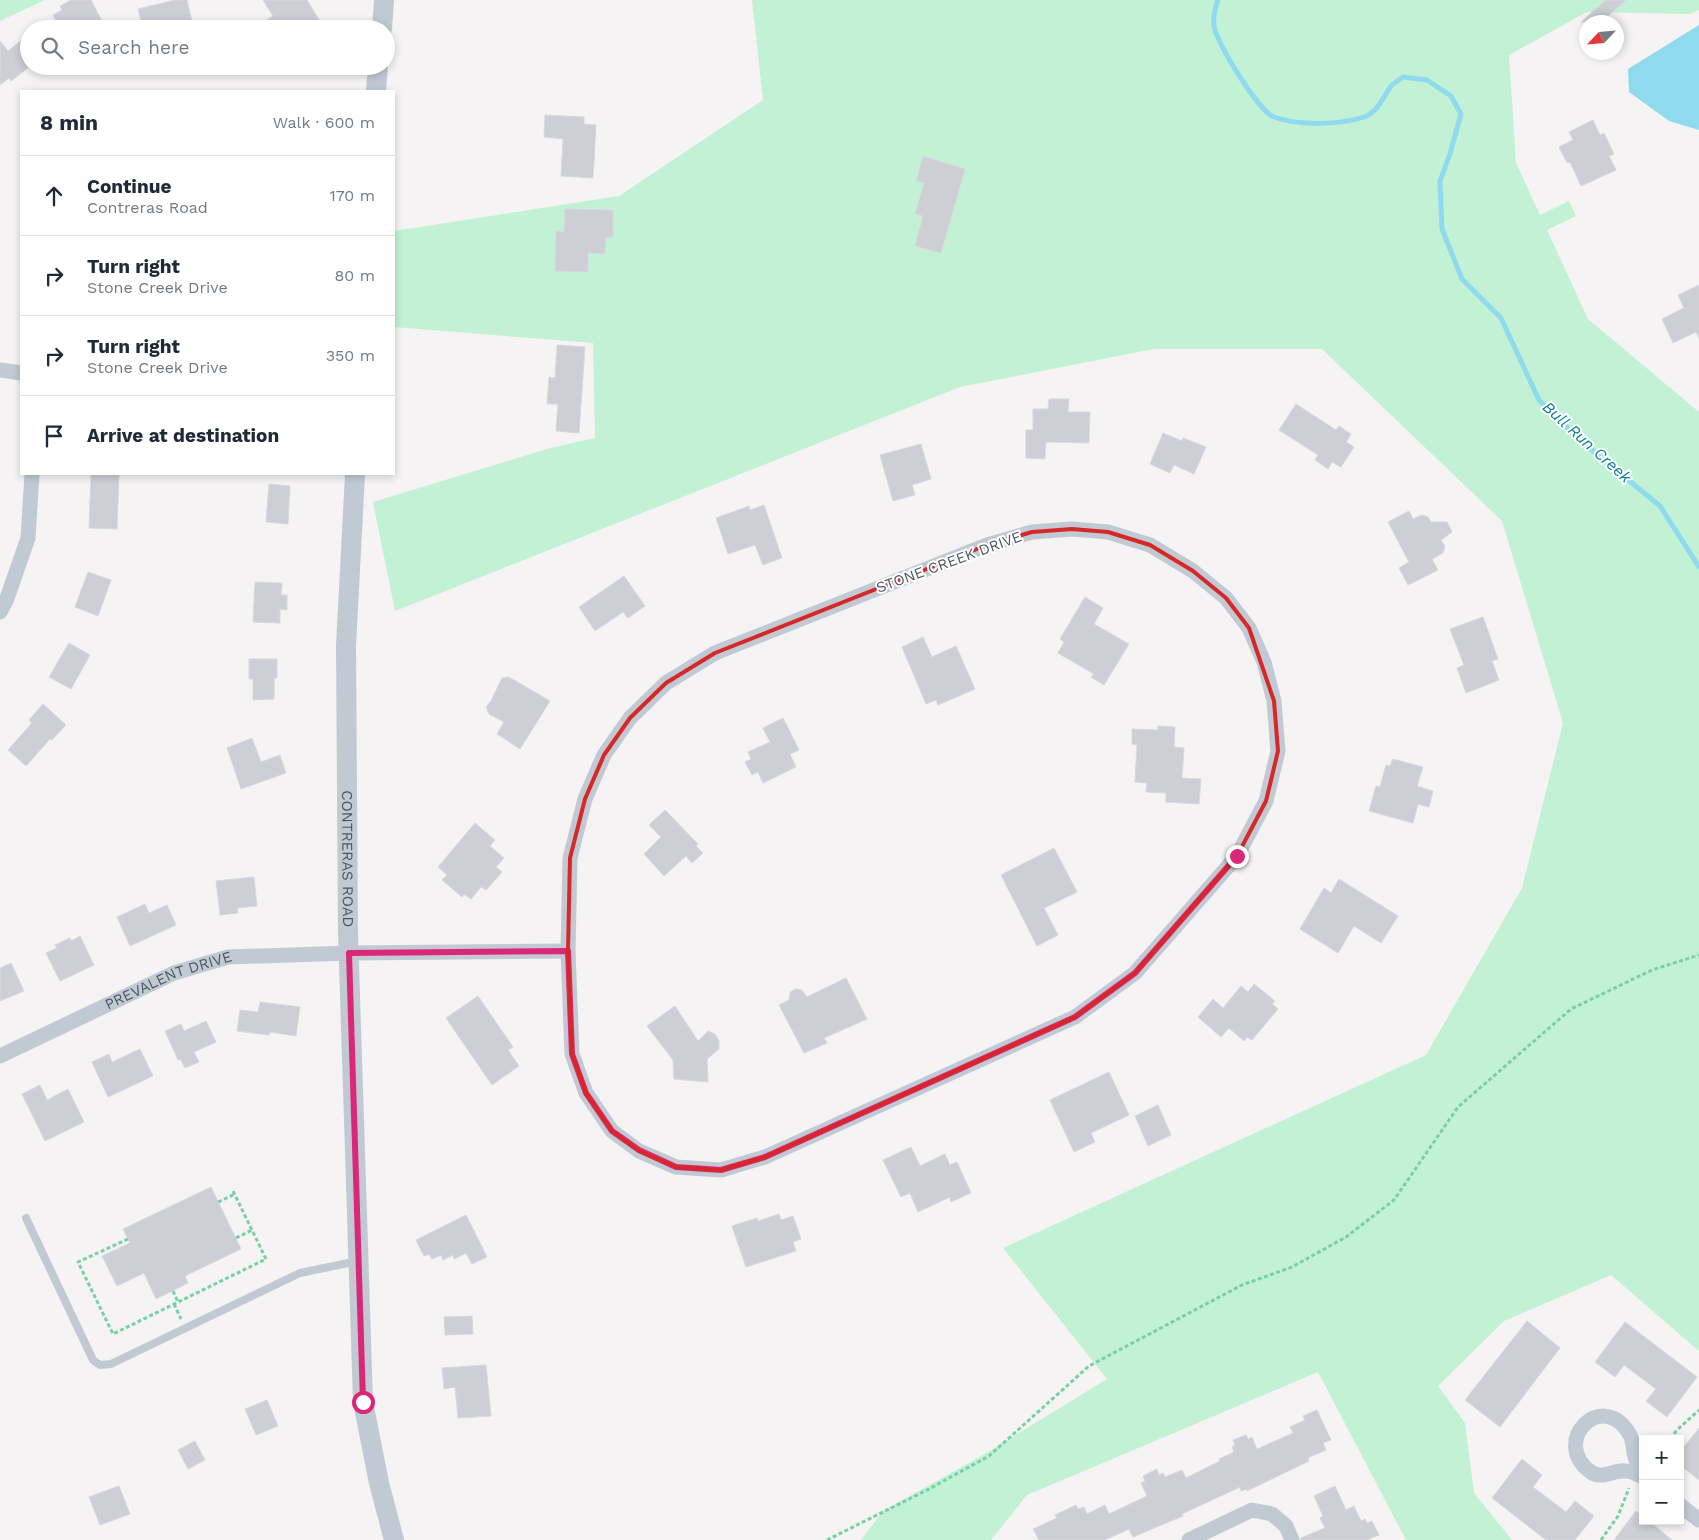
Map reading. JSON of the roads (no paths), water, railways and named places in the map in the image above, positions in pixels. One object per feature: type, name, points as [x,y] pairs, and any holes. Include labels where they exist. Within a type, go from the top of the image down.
[{"type":"street","points":[[383,20],[384,0]]},
{"type":"street","points":[[376,90],[377,75]]},
{"type":"street","points":[[0,370],[20,373]]},
{"type":"street","points":[[0,612],[28,538],[32,475]]},
{"type":"street","name":"CONTRERAS ROAD","points":[[355,475],[346,646],[349,953],[363,1402],[379,1483],[394,1540]]},
{"type":"street","name":"STONE CREEK DRIVE","points":[[1072,529],[1108,532],[1150,545],[1193,571],[1226,598],[1249,628],[1264,662],[1274,701],[1278,751],[1266,801],[1237,856],[1135,973],[1075,1017],[765,1157],[721,1170],[676,1167],[639,1150],[612,1131],[586,1093],[572,1054],[568,951],[570,858],[585,799],[604,755],[630,718],[666,683],[715,653],[987,545],[1032,532],[1072,529]]},
{"type":"street","points":[[349,953],[568,951]]},
{"type":"street","name":"PREVALENT DRIVE","points":[[0,1056],[174,972],[228,957],[349,953]]},
{"type":"street","points":[[1609,1416],[1622,1423],[1631,1436],[1638,1479],[1622,1471],[1609,1475],[1592,1473],[1580,1462],[1575,1446],[1577,1433],[1584,1423],[1595,1417],[1609,1416]]},
{"type":"street","points":[[1684,1508],[1699,1520]]},
{"type":"street","points":[[1189,1540],[1252,1510],[1272,1514],[1286,1526],[1292,1540]]},
{"type":"lane","points":[[26,1218],[93,1360],[100,1365],[111,1364],[300,1273],[358,1261]]},
{"type":"water","points":[[1699,25],[1699,130],[1669,121],[1629,92],[1628,69]]},
{"type":"waterway","name":"Bull Run Creek","points":[[1218,0],[1214,13],[1214,26],[1222,46],[1249,90],[1267,112],[1274,117],[1307,123],[1343,122],[1364,117],[1373,112],[1391,86],[1403,77],[1427,80],[1451,96],[1461,114],[1440,181],[1442,229],[1462,279],[1501,318],[1539,400],[1583,443],[1660,506],[1699,567]]}]
